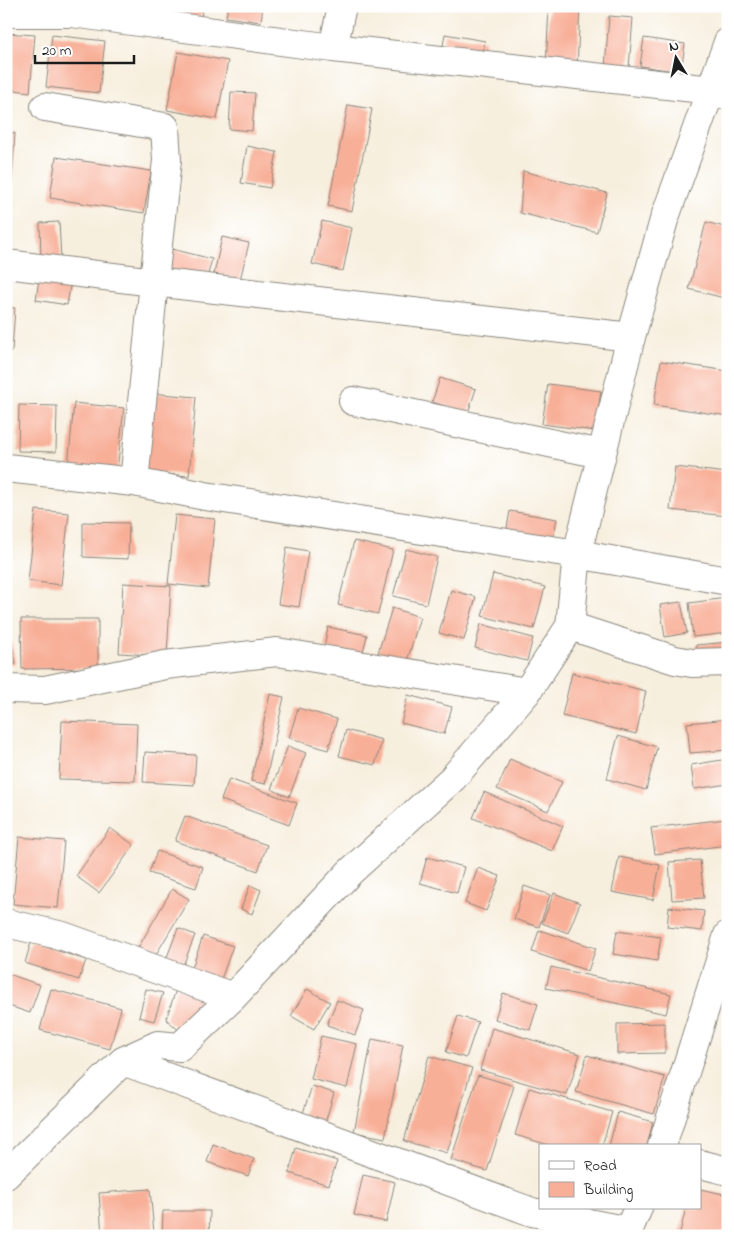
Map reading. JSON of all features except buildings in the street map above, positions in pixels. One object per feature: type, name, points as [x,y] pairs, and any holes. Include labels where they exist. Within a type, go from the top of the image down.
[{"type":"street","points":[[333,48],[342,6]]},
{"type":"street","points":[[6,13],[72,13],[333,48],[720,93]]},
{"type":"street","points":[[6,1174],[123,1061],[158,1044],[180,1047],[234,997],[350,872],[453,778],[527,692],[570,626],[577,554],[631,337],[664,220],[720,93],[728,42]]},
{"type":"street","points":[[45,107],[165,127],[167,160],[134,482]]},
{"type":"street","points":[[6,264],[631,337]]},
{"type":"street","points":[[353,401],[601,454]]},
{"type":"street","points":[[6,468],[134,482],[205,496],[577,554],[728,581]]},
{"type":"street","points":[[570,626],[675,660],[692,663],[728,662]]},
{"type":"street","points":[[6,689],[45,690],[165,665],[276,652],[527,692]]},
{"type":"street","points":[[6,923],[63,936],[234,997]]},
{"type":"street","points":[[663,1144],[728,935]]},
{"type":"street","points":[[123,1061],[532,1212],[631,1225]]},
{"type":"street","points":[[702,1164],[728,1171]]}]
